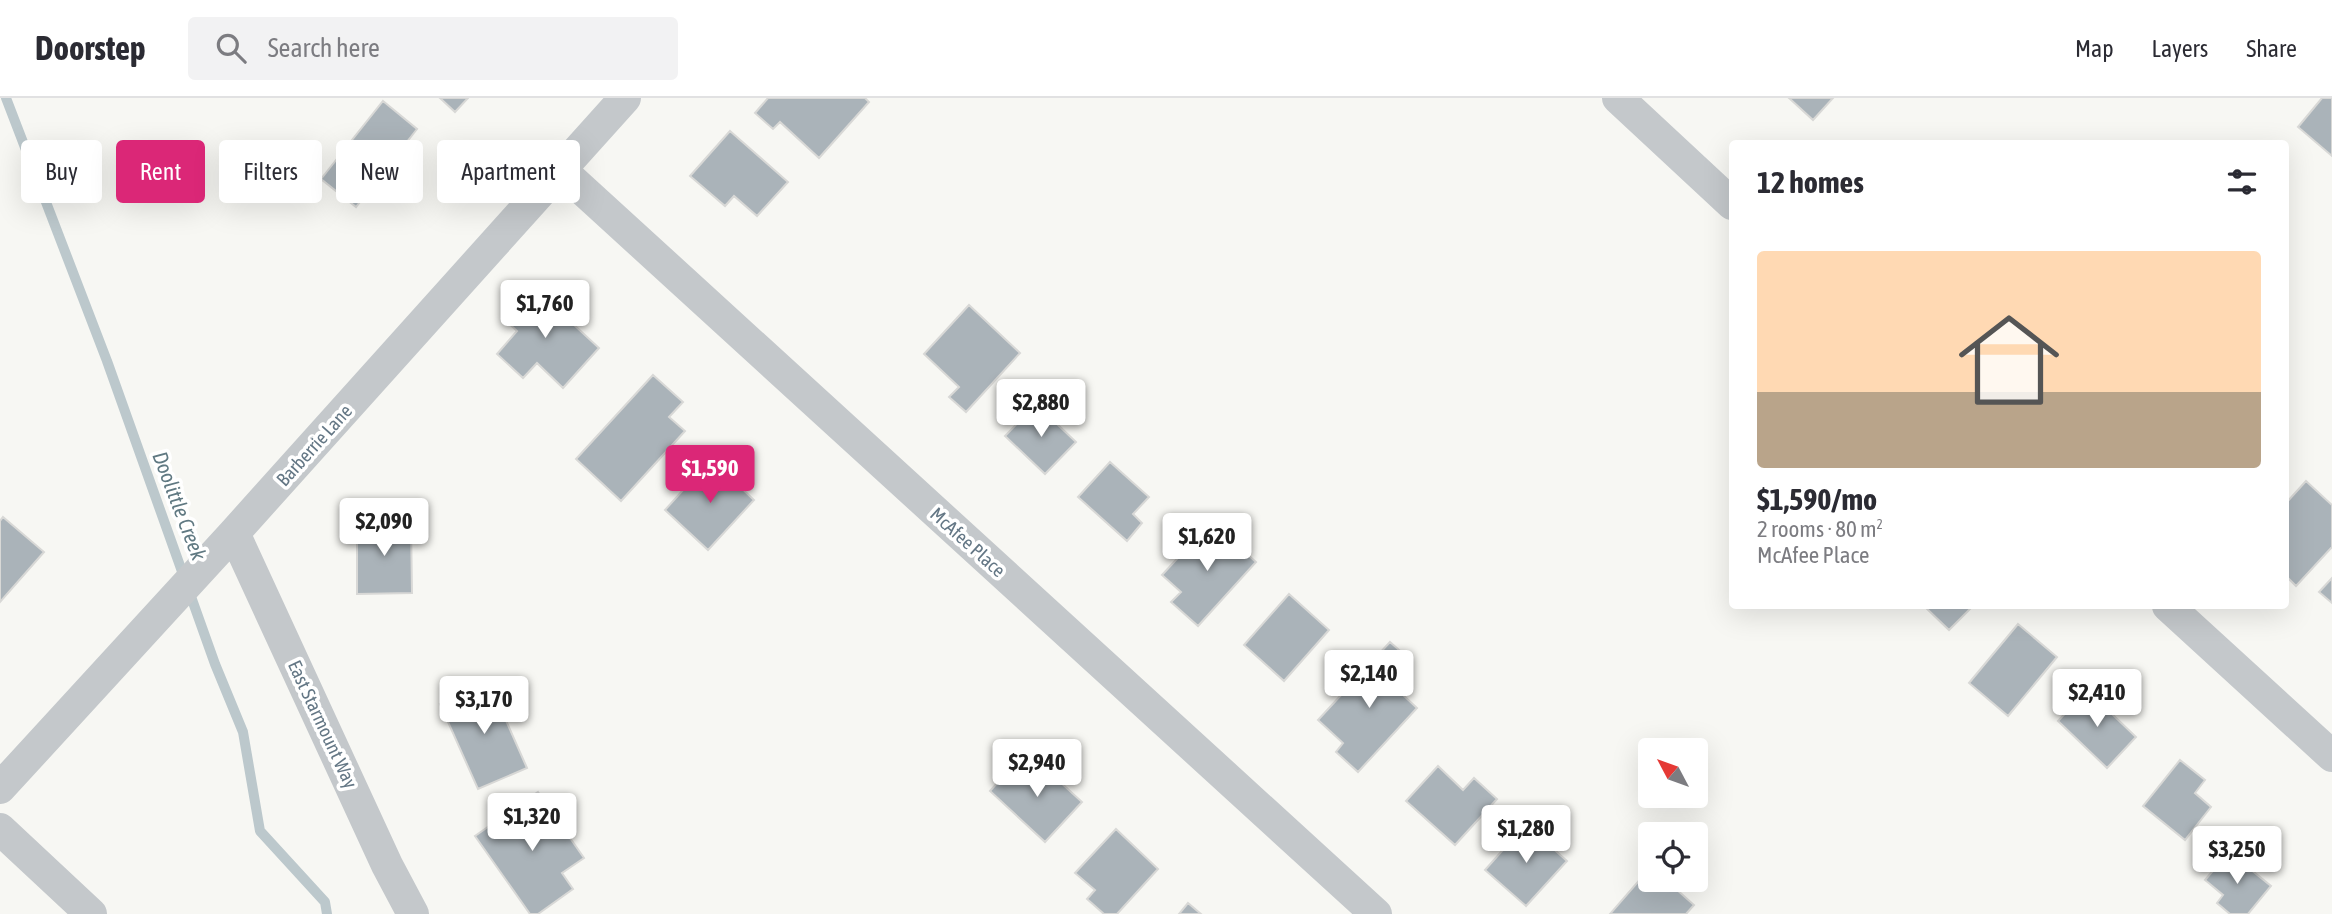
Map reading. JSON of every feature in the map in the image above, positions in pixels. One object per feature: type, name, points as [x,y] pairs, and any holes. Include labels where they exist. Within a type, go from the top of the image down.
[{"type":"street","name":"Barberrie Lane","points":[[580,149],[625,98]]},
{"type":"street","points":[[1618,98],[1729,201]]},
{"type":"street","name":"McAfee Place","points":[[580,187],[1376,914]]},
{"type":"street","name":"Barberrie Lane","points":[[0,788],[531,203]]},
{"type":"street","name":"East Starmount Way","points":[[234,533],[413,914]]},
{"type":"street","points":[[2171,609],[2332,756]]},
{"type":"street","points":[[0,829],[91,914]]},
{"type":"building","points":[[440,98],[468,98],[455,112]]},
{"type":"building","points":[[768,98],[865,98],[869,102],[819,158],[780,122],[773,129],[755,113]]},
{"type":"building","points":[[1789,98],[1833,98],[1813,120]]},
{"type":"building","points":[[2322,98],[2332,98],[2332,156],[2298,127]]},
{"type":"building","points":[[383,101],[417,129],[408,140],[352,140]]},
{"type":"building","points":[[730,131],[788,182],[757,216],[734,196],[725,206],[690,176]]},
{"type":"building","points":[[336,160],[336,191],[322,178]]},
{"type":"building","points":[[531,285],[599,348],[563,388],[537,363],[523,378],[497,354],[517,331],[502,317]]},
{"type":"building","points":[[969,305],[1020,353],[966,412],[949,397],[959,387],[924,354]]},
{"type":"building","points":[[653,375],[683,402],[669,417],[685,431],[621,501],[576,459]]},
{"type":"building","points":[[1036,404],[1076,442],[1045,474],[1005,436]]},
{"type":"building","points":[[711,459],[754,500],[708,550],[665,510]]},
{"type":"building","points":[[1110,462],[1149,497],[1133,514],[1142,523],[1127,541],[1078,497]]},
{"type":"building","points":[[2306,481],[2332,505],[2332,547],[2296,586],[2289,579],[2289,500]]},
{"type":"building","points":[[3,517],[44,552],[0,602],[0,521]]},
{"type":"building","points":[[357,522],[411,522],[412,593],[357,594]]},
{"type":"building","points":[[1211,522],[1256,562],[1198,626],[1171,602],[1181,592],[1162,575]]},
{"type":"building","points":[[2332,578],[2332,603],[2319,592]]},
{"type":"building","points":[[1289,594],[1329,630],[1284,681],[1244,645]]},
{"type":"building","points":[[1927,609],[1970,609],[1949,630]]},
{"type":"building","points":[[2018,624],[2057,657],[2008,716],[1969,683]]},
{"type":"building","points":[[1390,642],[1407,657],[1387,680],[1417,708],[1358,772],[1336,752],[1343,743],[1318,720]]},
{"type":"building","points":[[489,682],[527,768],[478,789],[440,704]]},
{"type":"building","points":[[2087,690],[2136,737],[2107,768],[2058,721]]},
{"type":"building","points":[[1034,758],[1082,802],[1045,842],[990,791],[1008,771],[1015,778]]},
{"type":"building","points":[[2180,760],[2205,780],[2195,793],[2211,807],[2185,840],[2143,806]]},
{"type":"building","points":[[1438,766],[1463,790],[1474,778],[1497,799],[1455,845],[1406,801]]},
{"type":"building","points":[[538,792],[584,858],[562,873],[573,889],[538,914],[530,914],[475,836]]},
{"type":"building","points":[[1526,824],[1567,861],[1526,906],[1485,870]]},
{"type":"building","points":[[1116,829],[1158,869],[1117,914],[1104,914],[1087,899],[1095,890],[1075,873]]},
{"type":"building","points":[[2229,852],[2271,886],[2248,914],[2230,914],[2217,903],[2223,895],[2205,880]]},
{"type":"building","points":[[1638,882],[1638,892],[1679,892],[1694,905],[1686,914],[1610,914]]},
{"type":"building","points":[[1188,903],[1201,914],[1179,914]]},
{"type":"waterway","name":"Doolittle Creek","points":[[6,98],[107,361],[215,664],[243,732],[260,831],[325,902],[327,914]]}]
